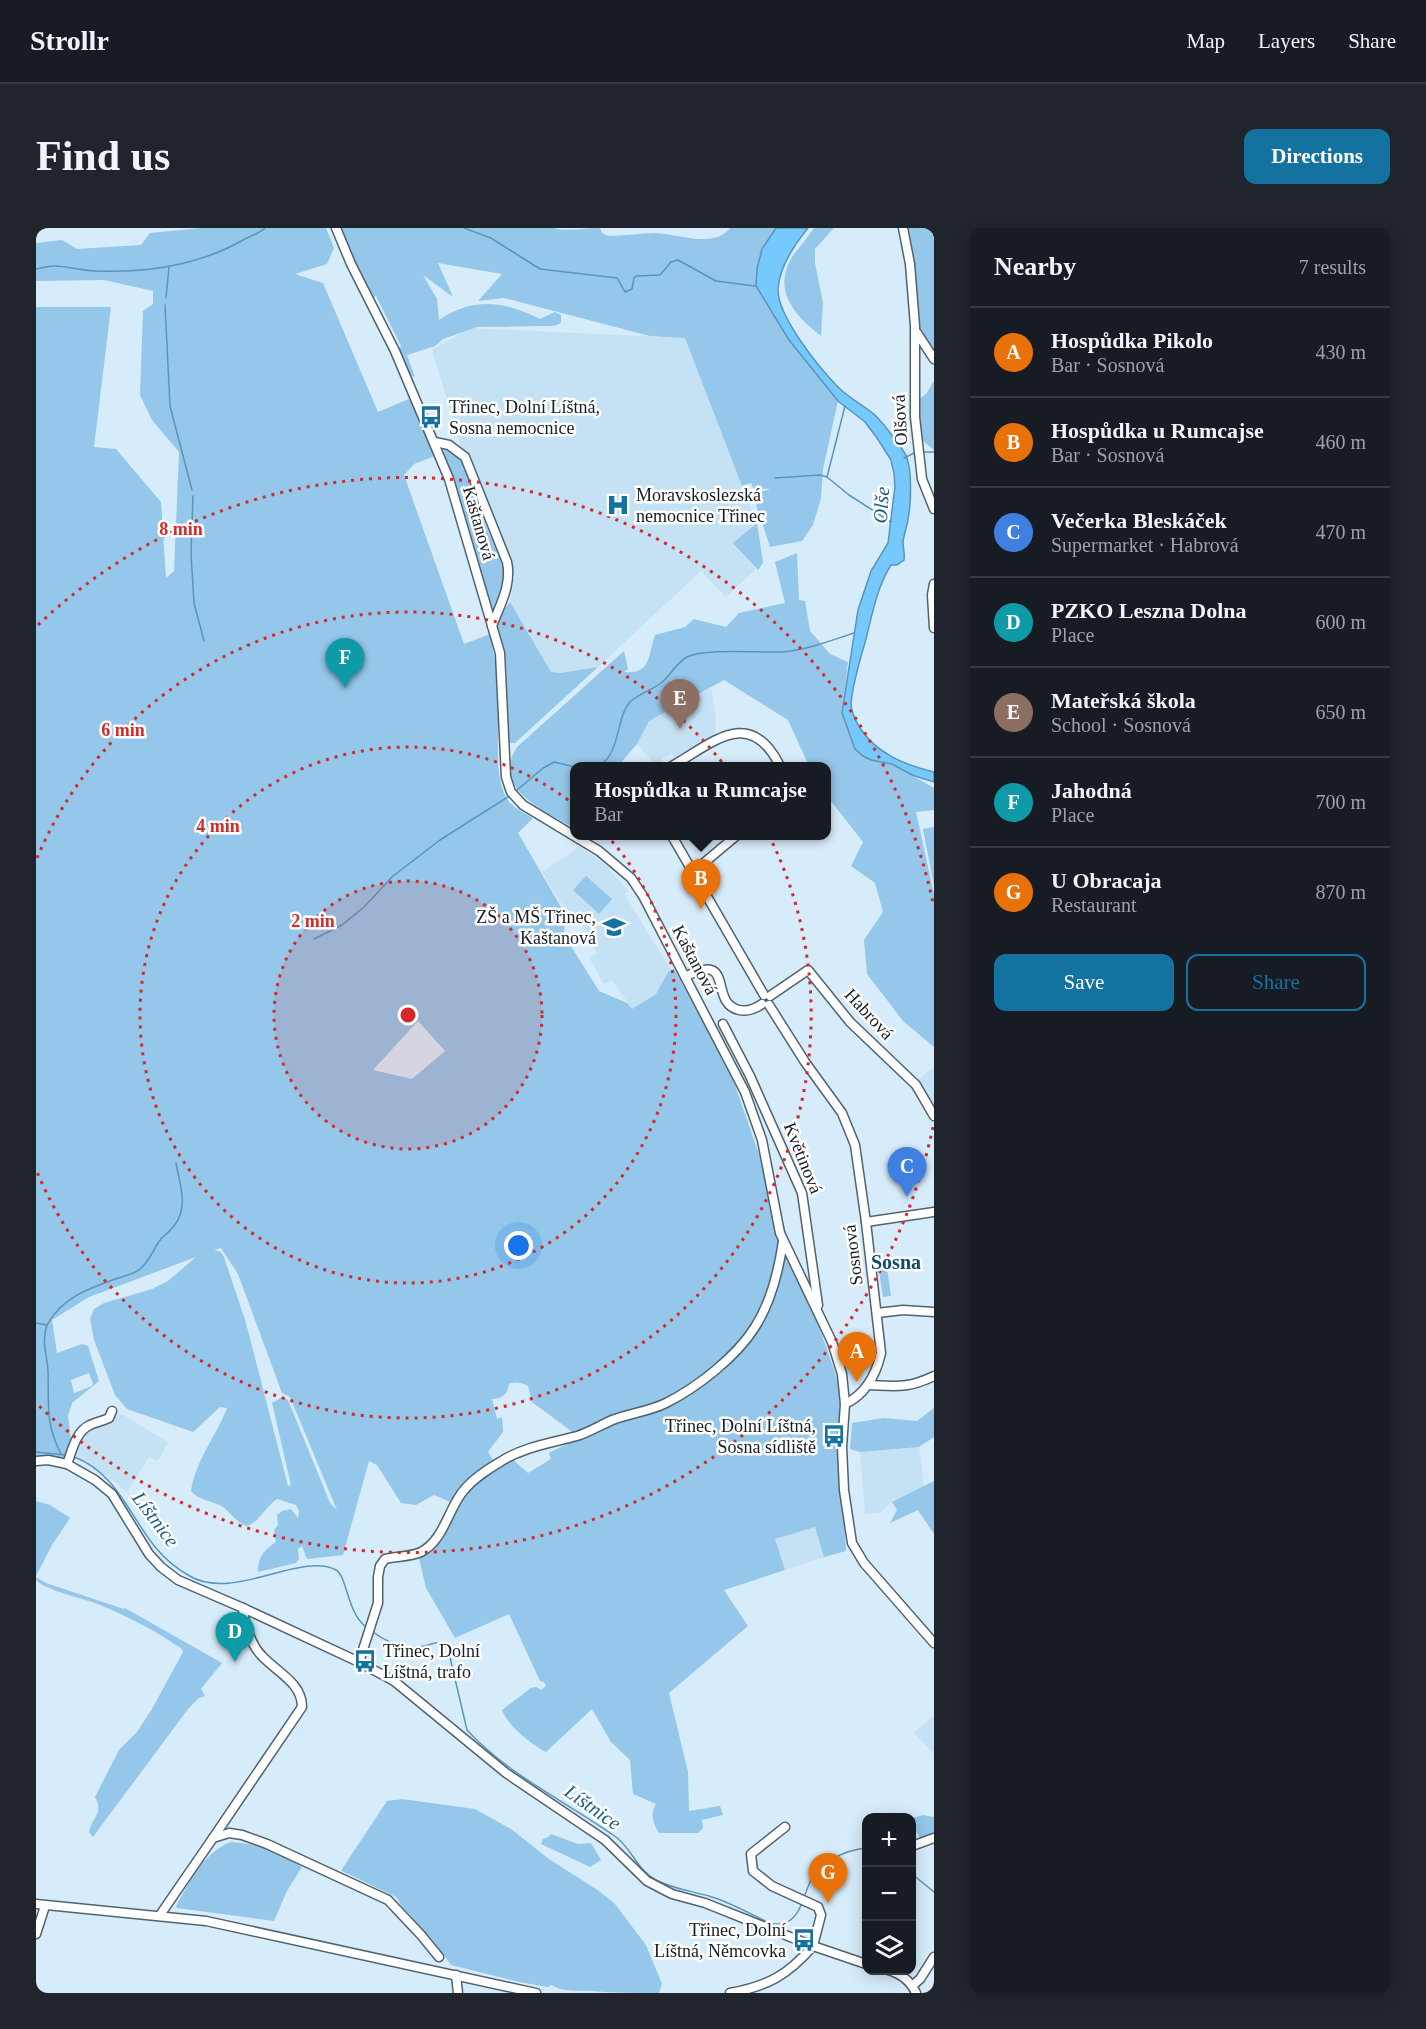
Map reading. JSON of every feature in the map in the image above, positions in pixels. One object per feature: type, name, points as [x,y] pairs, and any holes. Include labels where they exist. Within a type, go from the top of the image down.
[{"type":"street","name":"Kaštanová","points":[[336,228],[351,264],[395,351],[449,479],[500,653],[506,777],[511,792],[523,805],[570,833]]},
{"type":"street","name":"Olšová","points":[[903,228],[910,264],[915,326],[915,417],[922,480],[934,509]]},
{"type":"street","name":"Olšová","points":[[915,326],[920,339],[934,359]]},
{"type":"street","points":[[435,442],[449,445],[465,457],[507,562],[508,586],[492,626]]},
{"type":"street","points":[[934,584],[932,595],[934,628]]},
{"type":"street","points":[[679,762],[721,738],[740,733],[752,734],[765,742],[778,762]]},
{"type":"street","name":"Kaštanová","points":[[582,840],[599,850],[631,878],[643,896],[745,1092],[762,1140],[780,1233],[832,1342],[842,1374],[845,1404],[842,1447],[846,1508],[852,1543],[864,1563],[934,1643]]},
{"type":"street","name":"Sosnová","points":[[674,840],[766,1000],[805,1062],[842,1113],[855,1145],[881,1353],[878,1366],[868,1385],[845,1404]]},
{"type":"street","points":[[693,872],[731,840]]},
{"type":"street","points":[[685,976],[700,969],[710,969],[719,976],[724,997],[731,1006],[747,1011],[766,1000]]},
{"type":"street","name":"Habrová","points":[[766,1000],[808,970],[850,1022],[916,1085],[934,1116]]},
{"type":"street","name":"Květinová","points":[[723,1024],[747,1069],[802,1193],[819,1314]]},
{"type":"street","points":[[866,1222],[934,1212]]},
{"type":"street","points":[[359,1662],[378,1603],[378,1577],[380,1566],[385,1559],[420,1553],[431,1545],[447,1522],[459,1496],[482,1473],[503,1460],[547,1442],[579,1435],[614,1420],[647,1411],[700,1382],[736,1350],[755,1327],[772,1286],[784,1240]]},
{"type":"street","points":[[877,1313],[903,1310],[934,1312]]},
{"type":"street","points":[[868,1385],[900,1388],[918,1384],[934,1376]]},
{"type":"street","points":[[67,1464],[83,1429],[109,1418],[112,1411]]},
{"type":"street","points":[[36,1461],[48,1460],[67,1464],[95,1480],[112,1494],[149,1554],[178,1580],[359,1662],[394,1681],[506,1773],[605,1840],[647,1881],[672,1894],[862,1962]]},
{"type":"street","points":[[160,1915],[302,1707],[299,1690],[260,1654],[244,1621],[243,1608]]},
{"type":"street","points":[[730,1993],[772,1982],[800,1961],[813,1946],[821,1915],[818,1907],[772,1886],[753,1871],[751,1854],[785,1827]]},
{"type":"street","points":[[213,1838],[229,1833],[250,1838],[388,1900],[422,1935],[439,1957]]},
{"type":"street","points":[[916,1845],[934,1838]]},
{"type":"street","points":[[36,1934],[40,1905],[160,1915],[206,1921],[536,1993]]},
{"type":"street","points":[[901,1975],[914,1989],[934,1957]]},
{"type":"street","points":[[456,1975],[458,1993]]},
{"type":"shaded area","points":[[201,228],[326,228],[334,248],[327,264],[295,274],[323,283],[378,412],[411,398],[435,456],[414,464],[404,475],[464,644],[490,634],[498,689],[499,775],[505,795],[510,802],[533,818],[518,833],[565,914],[564,935],[599,991],[627,1003],[632,1009],[656,994],[668,972],[674,969],[729,1068],[839,1384],[839,1447],[846,1551],[824,1557],[815,1527],[775,1539],[785,1570],[724,1590],[748,1626],[669,1693],[688,1772],[689,1811],[720,1806],[723,1815],[702,1820],[703,1828],[698,1833],[659,1833],[653,1818],[656,1804],[633,1794],[630,1760],[611,1742],[592,1709],[546,1752],[521,1734],[509,1722],[502,1710],[531,1688],[536,1687],[541,1690],[546,1686],[540,1681],[509,1614],[455,1638],[426,1588],[419,1558],[443,1529],[461,1497],[464,1499],[482,1475],[512,1459],[528,1473],[551,1459],[549,1453],[596,1429],[597,1424],[575,1434],[532,1402],[528,1386],[518,1383],[509,1384],[504,1395],[492,1399],[497,1419],[502,1417],[503,1432],[488,1452],[495,1463],[465,1484],[453,1503],[434,1495],[416,1505],[401,1503],[377,1465],[369,1461],[343,1555],[307,1559],[302,1546],[298,1549],[299,1559],[296,1563],[258,1572],[262,1554],[276,1542],[274,1530],[278,1525],[277,1515],[291,1509],[298,1518],[299,1511],[296,1505],[277,1499],[254,1522],[246,1526],[223,1507],[194,1494],[191,1491],[197,1469],[227,1408],[220,1407],[193,1432],[127,1409],[115,1395],[94,1340],[90,1319],[94,1309],[104,1303],[152,1289],[168,1281],[196,1257],[89,1297],[52,1320],[57,1353],[82,1344],[88,1346],[99,1381],[72,1403],[68,1416],[73,1456],[65,1462],[56,1458],[36,1458],[36,307],[111,307],[94,447],[116,449],[161,502],[166,578],[174,571],[179,452],[152,420],[140,395],[143,311],[153,304],[153,291],[104,280],[36,281],[36,243],[62,240],[77,249],[141,245],[150,233]],"holes":[[[418,1021],[445,1051],[412,1079],[373,1070]],[[221,1248],[238,1274],[282,1393],[290,1397],[337,1510],[330,1503],[288,1400],[282,1397],[272,1403],[291,1485],[288,1486],[246,1323],[224,1257],[221,1252],[214,1250]],[[89,1373],[93,1384],[74,1393],[71,1380]]]},
{"type":"shaded area","points":[[340,228],[553,228],[570,230],[600,228],[602,233],[608,236],[656,233],[705,239],[715,238],[730,228],[776,228],[762,249],[789,340],[838,401],[823,469],[821,498],[813,525],[802,541],[770,547],[753,495],[770,489],[753,488],[751,483],[742,486],[685,338],[650,336],[504,298],[478,301],[502,274],[438,263],[453,297],[423,275],[437,299],[439,320],[464,308],[489,304],[514,308],[540,319],[555,312],[561,315],[561,323],[554,326],[477,327],[443,339],[435,346],[407,355],[415,377],[410,375],[398,349],[401,346],[376,296],[372,298]]},
{"type":"shaded area","points":[[776,228],[808,228],[788,256],[781,272],[778,289],[784,313],[801,341],[831,379],[843,392],[876,416],[907,458],[910,495],[903,542],[904,560],[897,565],[891,565],[879,592],[855,679],[851,706],[860,728],[875,745],[902,762],[934,772],[934,782],[912,775],[892,764],[863,756],[855,749],[842,713],[858,610],[871,571],[888,543],[895,487],[894,473],[891,460],[877,438],[865,422],[838,401],[789,340],[756,286],[762,249]]},
{"type":"shaded area","points":[[814,228],[834,228],[815,249],[815,263],[823,303],[821,336],[794,310],[785,290],[787,267]]},
{"type":"shaded area","points":[[907,228],[934,228],[934,355],[921,333],[912,248]]},
{"type":"shaded area","name":"Moravskoslezská nemocnice Třinec","points":[[470,328],[685,338],[757,523],[734,543],[756,569],[726,597],[701,571],[598,667],[560,673],[551,672],[510,602],[515,576],[460,443],[432,350]]},
{"type":"shaded area","points":[[934,381],[934,450],[922,440],[919,434],[918,400],[926,394]]},
{"type":"shaded area","points":[[448,448],[462,457],[477,493],[474,495],[490,536],[494,535],[507,571],[507,579],[495,610],[492,611],[443,451]]},
{"type":"shaded area","points":[[757,523],[763,563],[758,570],[733,543]]},
{"type":"shaded area","points":[[797,553],[799,600],[805,601],[810,631],[830,654],[848,662],[842,713],[855,749],[871,760],[892,764],[934,788],[934,810],[916,812],[934,894],[934,1047],[903,1021],[867,974],[864,940],[883,912],[875,883],[851,866],[863,842],[831,801],[831,762],[807,762],[788,720],[724,680],[649,721],[637,744],[621,762],[570,762],[570,825],[537,807],[525,797],[516,787],[511,775],[511,762],[517,747],[624,651],[628,669],[624,672],[633,672],[644,667],[647,662],[655,635],[685,627],[694,619],[726,627],[739,613],[785,603],[775,562]]},
{"type":"shaded area","points":[[510,602],[551,672],[560,673],[598,667],[515,743],[509,743],[506,660],[496,621]]},
{"type":"shaded area","points":[[711,688],[716,719],[715,736],[675,760],[672,753],[661,759],[663,762],[653,762],[637,744],[649,721]]},
{"type":"shaded area","points":[[934,827],[934,886],[923,829]]},
{"type":"shaded area","name":"ZŠ a MŠ Třinec, Kaštanová","points":[[579,847],[604,863],[628,891],[624,894],[671,970],[656,994],[632,1009],[612,980],[604,984],[589,958],[597,953],[580,920],[561,903],[542,872]]},
{"type":"shaded area","points":[[586,876],[612,899],[599,914],[573,890]]},
{"type":"shaded area","points":[[934,1067],[934,1109],[916,1081]]},
{"type":"shaded area","points":[[886,1262],[891,1296],[883,1297],[878,1264]]},
{"type":"shaded area","points":[[934,1408],[934,1437],[919,1447],[860,1452],[850,1449],[852,1423],[884,1418],[917,1421]]},
{"type":"shaded area","points":[[120,1413],[168,1442],[158,1461],[149,1457],[127,1492],[106,1475],[73,1456],[77,1443],[93,1425],[110,1425]]},
{"type":"shaded area","points":[[919,1447],[924,1486],[892,1502],[880,1513],[865,1514],[860,1452]]},
{"type":"shaded area","points":[[934,1481],[934,1534],[918,1510],[890,1523],[897,1510],[892,1502]]},
{"type":"shaded area","points":[[36,1501],[50,1505],[70,1518],[52,1545],[36,1576]]},
{"type":"shaded area","points":[[815,1527],[824,1557],[785,1570],[775,1539]]},
{"type":"shaded area","points":[[36,1577],[46,1583],[125,1608],[222,1663],[201,1689],[205,1696],[199,1698],[188,1709],[93,1837],[89,1832],[98,1811],[95,1797],[119,1750],[137,1732],[183,1652],[172,1642],[132,1619],[100,1605],[48,1588],[36,1580]]},
{"type":"shaded area","points":[[934,1715],[934,1754],[914,1733]]},
{"type":"shaded area","points":[[402,1799],[475,1809],[511,1829],[549,1859],[599,1891],[615,1904],[646,1945],[662,1984],[659,1993],[567,1990],[551,1985],[548,1987],[519,1982],[451,1965],[396,1897],[342,1871],[387,1801]]},
{"type":"shaded area","points":[[923,1815],[934,1817],[934,1844],[921,1840],[916,1831],[916,1817]]},
{"type":"shaded area","points":[[551,1834],[578,1844],[591,1843],[601,1860],[590,1867],[541,1844],[543,1839]]},
{"type":"shaded area","points":[[231,1842],[249,1844],[268,1850],[302,1867],[287,1891],[274,1921],[177,1908],[187,1887],[205,1860]]},
{"type":"waterway","points":[[36,269],[54,266],[91,271],[115,271],[173,266],[228,248],[265,228]]},
{"type":"waterway","points":[[464,228],[491,238],[540,269],[617,278],[625,292],[632,289],[636,276],[660,275],[671,262],[678,260],[716,281],[755,286]]},
{"type":"waterway","points":[[166,298],[169,267]]},
{"type":"waterway","points":[[165,305],[170,406],[192,490]]},
{"type":"waterway","name":"Olše","points":[[845,406],[827,477],[849,495],[891,522]]},
{"type":"waterway","points":[[923,452],[934,452]]},
{"type":"waterway","points":[[904,458],[914,453]]},
{"type":"waterway","points":[[775,478],[820,475],[827,477]]},
{"type":"waterway","points":[[193,496],[191,554],[194,603],[204,641]]},
{"type":"waterway","points":[[604,762],[611,754],[625,709],[630,702],[661,683],[687,657],[720,652],[792,651],[854,633]]},
{"type":"waterway","points":[[516,791],[543,768],[554,762],[570,766]]},
{"type":"waterway","points":[[314,939],[342,925],[364,907],[393,876],[440,840],[511,795]]},
{"type":"waterway","points":[[47,1325],[60,1307],[69,1300],[97,1286],[135,1272],[146,1262],[161,1239],[179,1219],[182,1196],[176,1163]]},
{"type":"waterway","points":[[36,1323],[47,1325],[44,1343],[48,1371],[49,1414],[52,1433],[61,1454]]},
{"type":"waterway","name":"Líštnice","points":[[36,1452],[65,1455]]},
{"type":"waterway","name":"Líštnice","points":[[74,1457],[89,1464],[112,1484],[156,1548],[188,1575],[206,1582],[225,1583],[245,1581],[304,1567],[321,1566],[336,1570],[343,1579],[354,1612],[365,1626]]},
{"type":"waterway","name":"Líštnice","points":[[373,1632],[404,1646],[417,1647],[443,1643],[448,1649],[467,1730],[483,1746],[519,1774],[616,1837],[649,1876],[675,1888],[709,1896],[733,1905],[772,1924],[791,1920],[802,1903]]},
{"type":"waterway","name":"Líštnice","points":[[804,1898],[811,1880],[821,1867],[842,1854],[862,1849]]},
{"type":"waterway","name":"Líštnice","points":[[916,1877],[934,1892]]},
{"type":"place","name":"Třinec, Dolní Líštná, Sosna nemocnice","points":[[431,417]]},
{"type":"place","name":"Moravskoslezská nemocnice Třinec","points":[[618,505]]},
{"type":"place","name":"Jahodná","points":[[345,688]]},
{"type":"place","name":"Mateřská škola","points":[[680,729]]},
{"type":"place","name":"Hospůdka u Rumcajse","points":[[701,909]]},
{"type":"place","name":"ZŠ a MŠ Třinec, Kaštanová","points":[[614,927]]},
{"type":"place","name":"Večerka Bleskáček","points":[[907,1197]]},
{"type":"place","name":"Hospůdka Pikolo","points":[[857,1382]]},
{"type":"place","name":"Třinec, Dolní Líštná, Sosna sídliště","points":[[834,1436]]},
{"type":"place","name":"Třinec, Dolní Líštná, trafo","points":[[365,1661]]},
{"type":"place","name":"PZKO Leszna Dolna","points":[[235,1662]]},
{"type":"place","name":"U Obracaja","points":[[828,1903]]},
{"type":"place","name":"Třinec, Dolní Líštná, Němcovka","points":[[804,1940]]},
{"type":"district","name":"Sosna","points":[[896,1262]]}]
